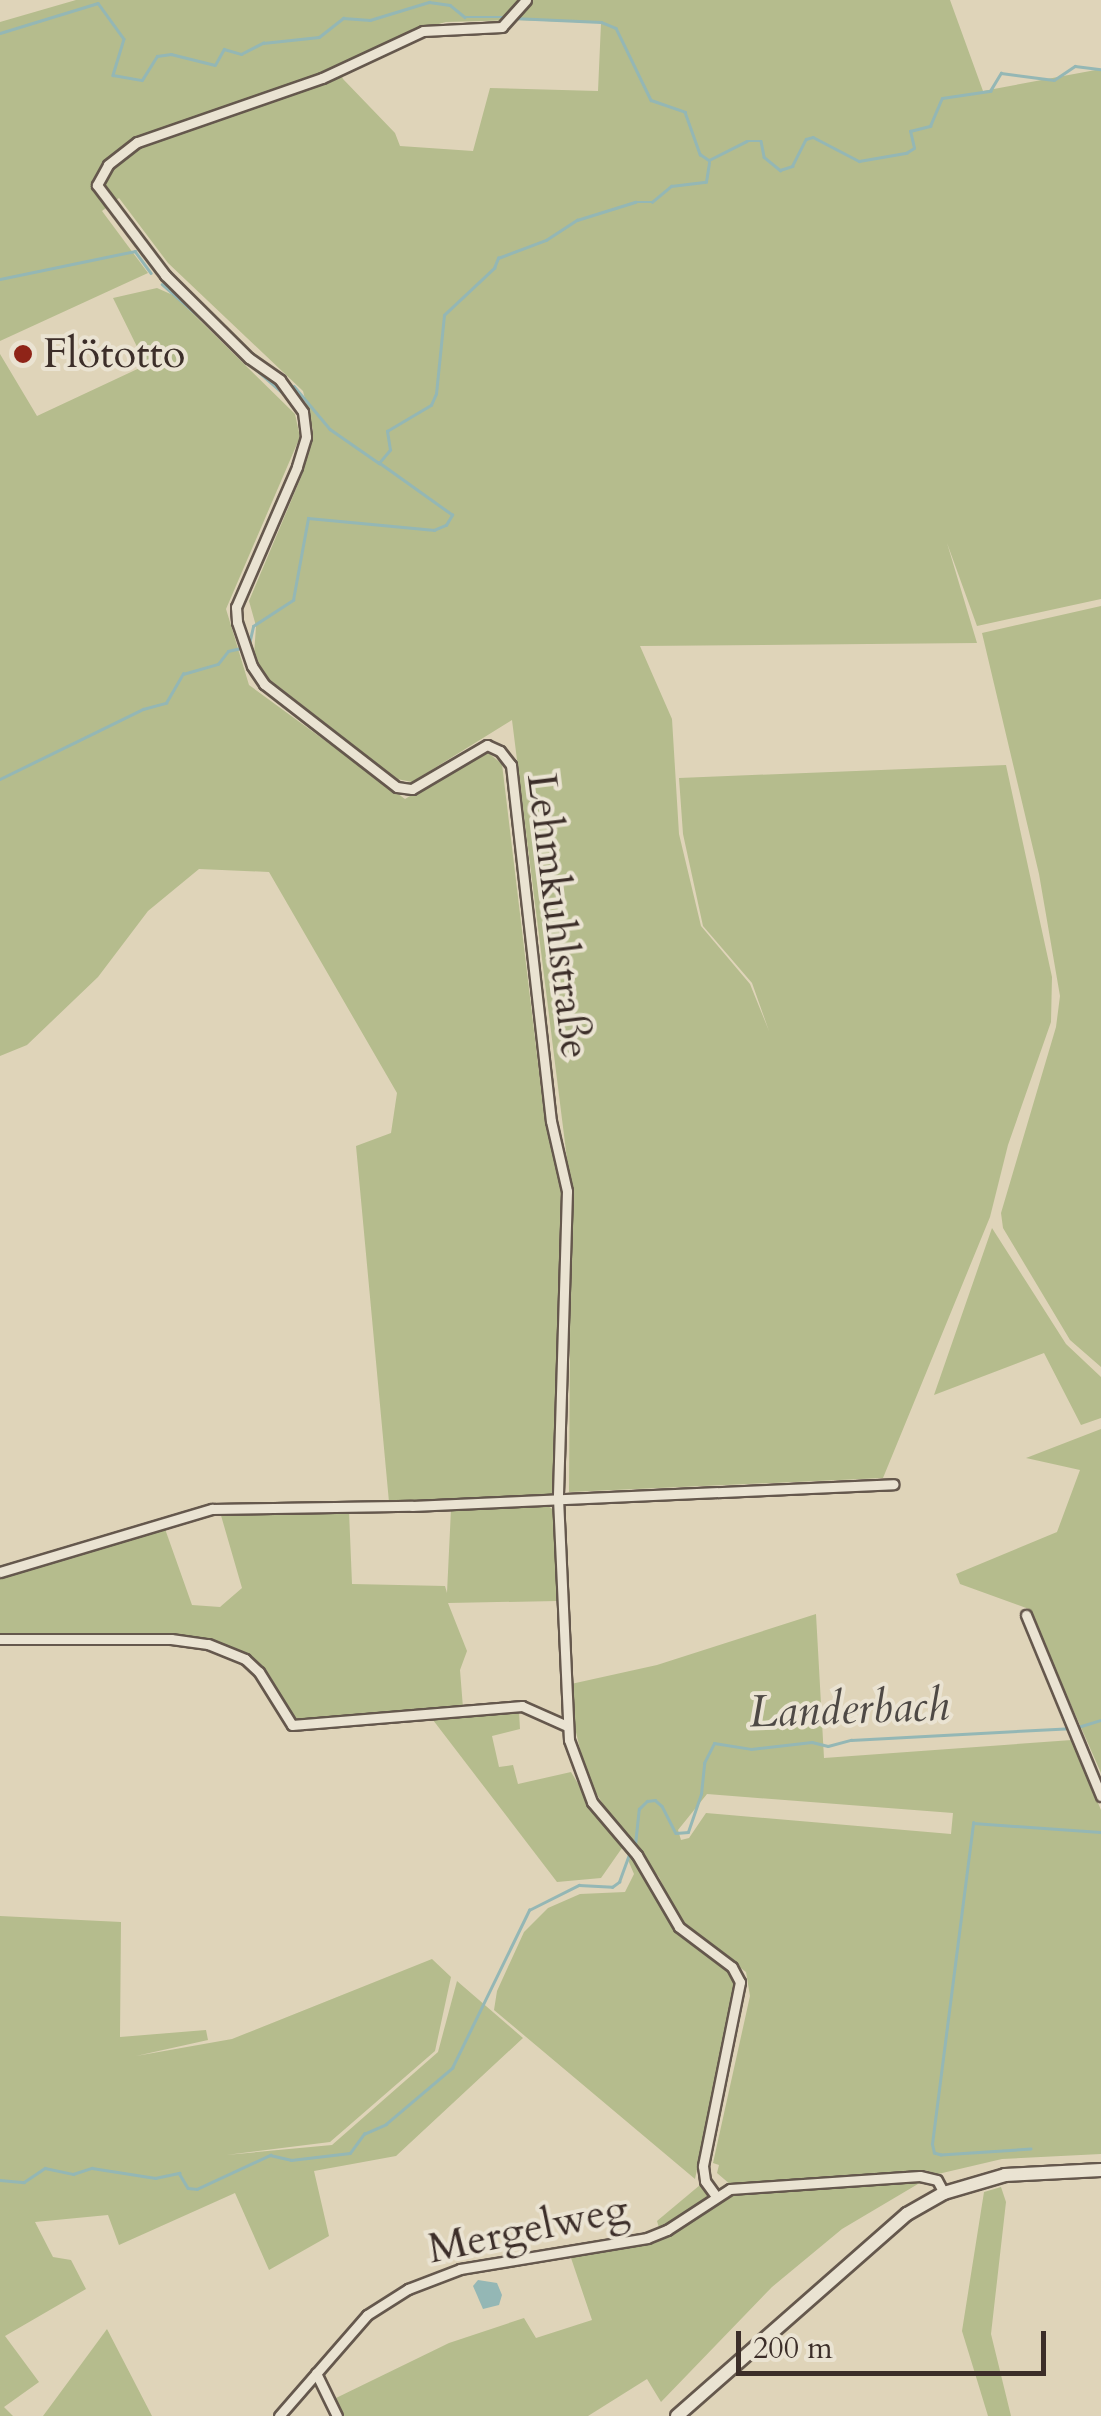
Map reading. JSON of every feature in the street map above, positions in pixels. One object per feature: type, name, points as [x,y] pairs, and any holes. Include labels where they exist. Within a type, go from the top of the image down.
[{"type":"main road","points":[[677,2416],[884,2231],[944,2193],[1005,2174],[1101,2170]]},
{"type":"street","name":"Lehmkuhlstraße","points":[[524,3],[495,30],[448,26],[422,32],[322,78],[136,142],[108,164],[97,184],[164,275],[249,358],[280,380],[303,412],[306,438],[297,467],[236,607],[247,651],[264,684],[397,787],[412,789],[487,745],[500,751],[511,765],[551,1121],[567,1191],[558,1498],[567,1726],[581,1779],[606,1823],[637,1854],[679,1927],[732,1967],[740,1982],[738,2012],[703,2166],[705,2182],[716,2196]]},
{"type":"street","points":[[0,1572],[212,1508],[412,1506],[893,1484]]},
{"type":"street","points":[[1026,1615],[1101,1796]]},
{"type":"street","points":[[0,1638],[171,1639],[208,1644],[245,1660],[259,1672],[292,1725],[522,1706],[567,1726]]},
{"type":"street","points":[[716,2196],[730,2190],[920,2176],[937,2180],[944,2193]]},
{"type":"street","name":"Mergelweg","points":[[279,2416],[368,2315],[408,2289],[460,2269],[647,2238],[668,2230],[716,2196]]},
{"type":"street","points":[[316,2372],[337,2416]]},
{"type":"green space","points":[[76,0],[950,0],[983,91],[1101,69],[1101,599],[977,626],[947,543],[977,643],[640,646],[672,719],[679,834],[701,926],[750,984],[769,1031],[752,983],[703,926],[683,834],[679,778],[1006,765],[1052,977],[1051,1022],[1008,1145],[990,1217],[883,1478],[569,1492],[571,1191],[512,720],[412,782],[397,779],[264,675],[254,655],[256,626],[249,601],[302,475],[313,430],[303,391],[168,263],[119,198],[102,211],[148,273],[0,341],[0,22]],"holes":[[[446,22],[601,23],[598,91],[490,88],[473,151],[400,146],[395,133],[343,79],[338,67],[421,29]]]},
{"type":"green space","points":[[157,288],[175,296],[295,414],[300,437],[226,609],[249,685],[405,799],[486,751],[502,764],[545,1122],[561,1192],[552,1494],[389,1502],[356,1146],[391,1133],[397,1093],[269,872],[199,869],[148,911],[98,977],[27,1045],[0,1056],[0,354],[37,416],[146,365],[113,298]]},
{"type":"green space","points":[[1101,606],[1101,1367],[1070,1340],[1003,1228],[1001,1213],[1056,1027],[1060,996],[1039,874],[982,633]]},
{"type":"green space","points":[[992,1228],[1066,1344],[1101,1377],[1101,1418],[1081,1425],[1044,1353],[934,1395]]},
{"type":"green space","points":[[1101,1429],[1101,1773],[1029,1609],[960,1584],[956,1574],[1057,1532],[1080,1470],[1026,1458]]},
{"type":"green space","points":[[545,1504],[555,1511],[557,1601],[448,1603],[467,1651],[460,1670],[463,1708],[294,1720],[269,1674],[231,1648],[210,1641],[0,1636],[0,1576],[164,1526],[192,1605],[220,1607],[242,1588],[220,1512],[349,1511],[352,1584],[445,1586],[447,1593],[451,1509]]},
{"type":"green space","points":[[816,1614],[824,1758],[1072,1740],[1101,1810],[1101,2154],[1002,2159],[938,2174],[925,2170],[731,2185],[717,2173],[719,2165],[713,2163],[750,1996],[746,1972],[681,1923],[659,1877],[612,1819],[587,1778],[574,1724],[571,1684],[657,1665]],"holes":[[[707,1794],[953,1813],[951,1834],[706,1813],[689,1838],[681,1840],[678,1830]]]},
{"type":"green space","points":[[519,1711],[520,1729],[492,1736],[499,1767],[513,1765],[518,1784],[571,1772],[622,1848],[601,1878],[557,1882],[433,1720]]},
{"type":"green space","points":[[631,1854],[674,1928],[727,1970],[735,1984],[695,2179],[494,2010],[497,1991],[524,1932],[548,1908],[580,1894],[625,1892],[634,1874],[628,1860]]},
{"type":"green space","points":[[0,1916],[121,1922],[120,2037],[206,2030],[208,2040],[136,2056],[232,2039],[432,1959],[451,1977],[435,2051],[330,2142],[226,2155],[332,2145],[438,2052],[457,1981],[523,2038],[396,2156],[314,2171],[329,2236],[269,2270],[235,2193],[119,2245],[108,2215],[35,2222],[53,2257],[71,2260],[86,2289],[5,2336],[39,2382],[4,2407],[13,2416],[0,2416]]},
{"type":"green space","points":[[923,2181],[842,2229],[772,2287],[661,2402],[647,2379],[588,2416],[344,2416],[336,2398],[449,2343],[524,2318],[536,2338],[592,2320],[570,2255],[621,2249],[669,2235],[732,2194]]},
{"type":"green space","points":[[700,2185],[708,2197],[660,2231],[657,2221]]},
{"type":"green space","points":[[1001,2187],[1006,2202],[991,2334],[1011,2416],[988,2416],[962,2331],[984,2192]]},
{"type":"green space","points":[[107,2329],[152,2416],[43,2416],[60,2393]]},
{"type":"water","points":[[478,2280],[497,2283],[502,2295],[499,2305],[483,2309],[473,2286]]},
{"type":"waterway","points":[[0,33],[98,3],[124,39],[113,75],[142,80],[157,56],[171,54],[215,65],[224,49],[241,54],[263,43],[319,37],[343,18],[370,20],[429,2],[450,5],[465,17],[506,17]]},
{"type":"waterway","points":[[513,18],[601,22],[616,28],[651,100],[685,112],[700,154],[709,160],[747,141],[761,141],[764,157],[780,170],[792,166],[806,139],[813,137],[859,161],[906,153],[914,148],[910,131],[930,126],[942,98],[990,91],[1001,73],[1054,80],[1075,66],[1101,69]]},
{"type":"waterway","points":[[294,386],[330,429],[379,463],[390,450],[387,431],[431,405],[436,394],[444,315],[494,268],[498,258],[546,240],[577,220],[635,202],[652,202],[671,186],[706,182],[709,163]]},
{"type":"waterway","points":[[0,279],[135,251],[151,273]]},
{"type":"waterway","points":[[162,284],[209,325]]},
{"type":"waterway","points":[[251,365],[283,393]]},
{"type":"waterway","points":[[249,644],[253,626],[293,600],[308,518],[434,530],[446,525],[452,515],[379,463]]},
{"type":"waterway","points":[[0,779],[143,709],[166,703],[183,674],[218,664],[228,651],[241,648]]},
{"type":"waterway","name":"Landerbach","points":[[1078,1727],[1101,1720]]},
{"type":"waterway","name":"Landerbach","points":[[635,1845],[639,1809],[647,1801],[655,1800],[662,1806],[676,1833],[688,1832],[701,1794],[704,1763],[714,1743],[751,1749],[812,1742],[828,1746],[851,1740],[1070,1728]]},
{"type":"waterway","points":[[1031,2149],[941,2155],[934,2153],[932,2144],[973,1823],[1101,1832]]},
{"type":"waterway","name":"Landerbach","points":[[0,2180],[24,2182],[45,2168],[73,2174],[92,2168],[155,2178],[179,2173],[188,2188],[197,2189],[270,2155],[291,2160],[350,2153],[364,2134],[386,2124],[452,2068],[529,1910],[579,1885],[612,1887],[619,1882],[630,1852]]},
{"type":"place","name":"Flötotto","points":[[23,354]]}]
